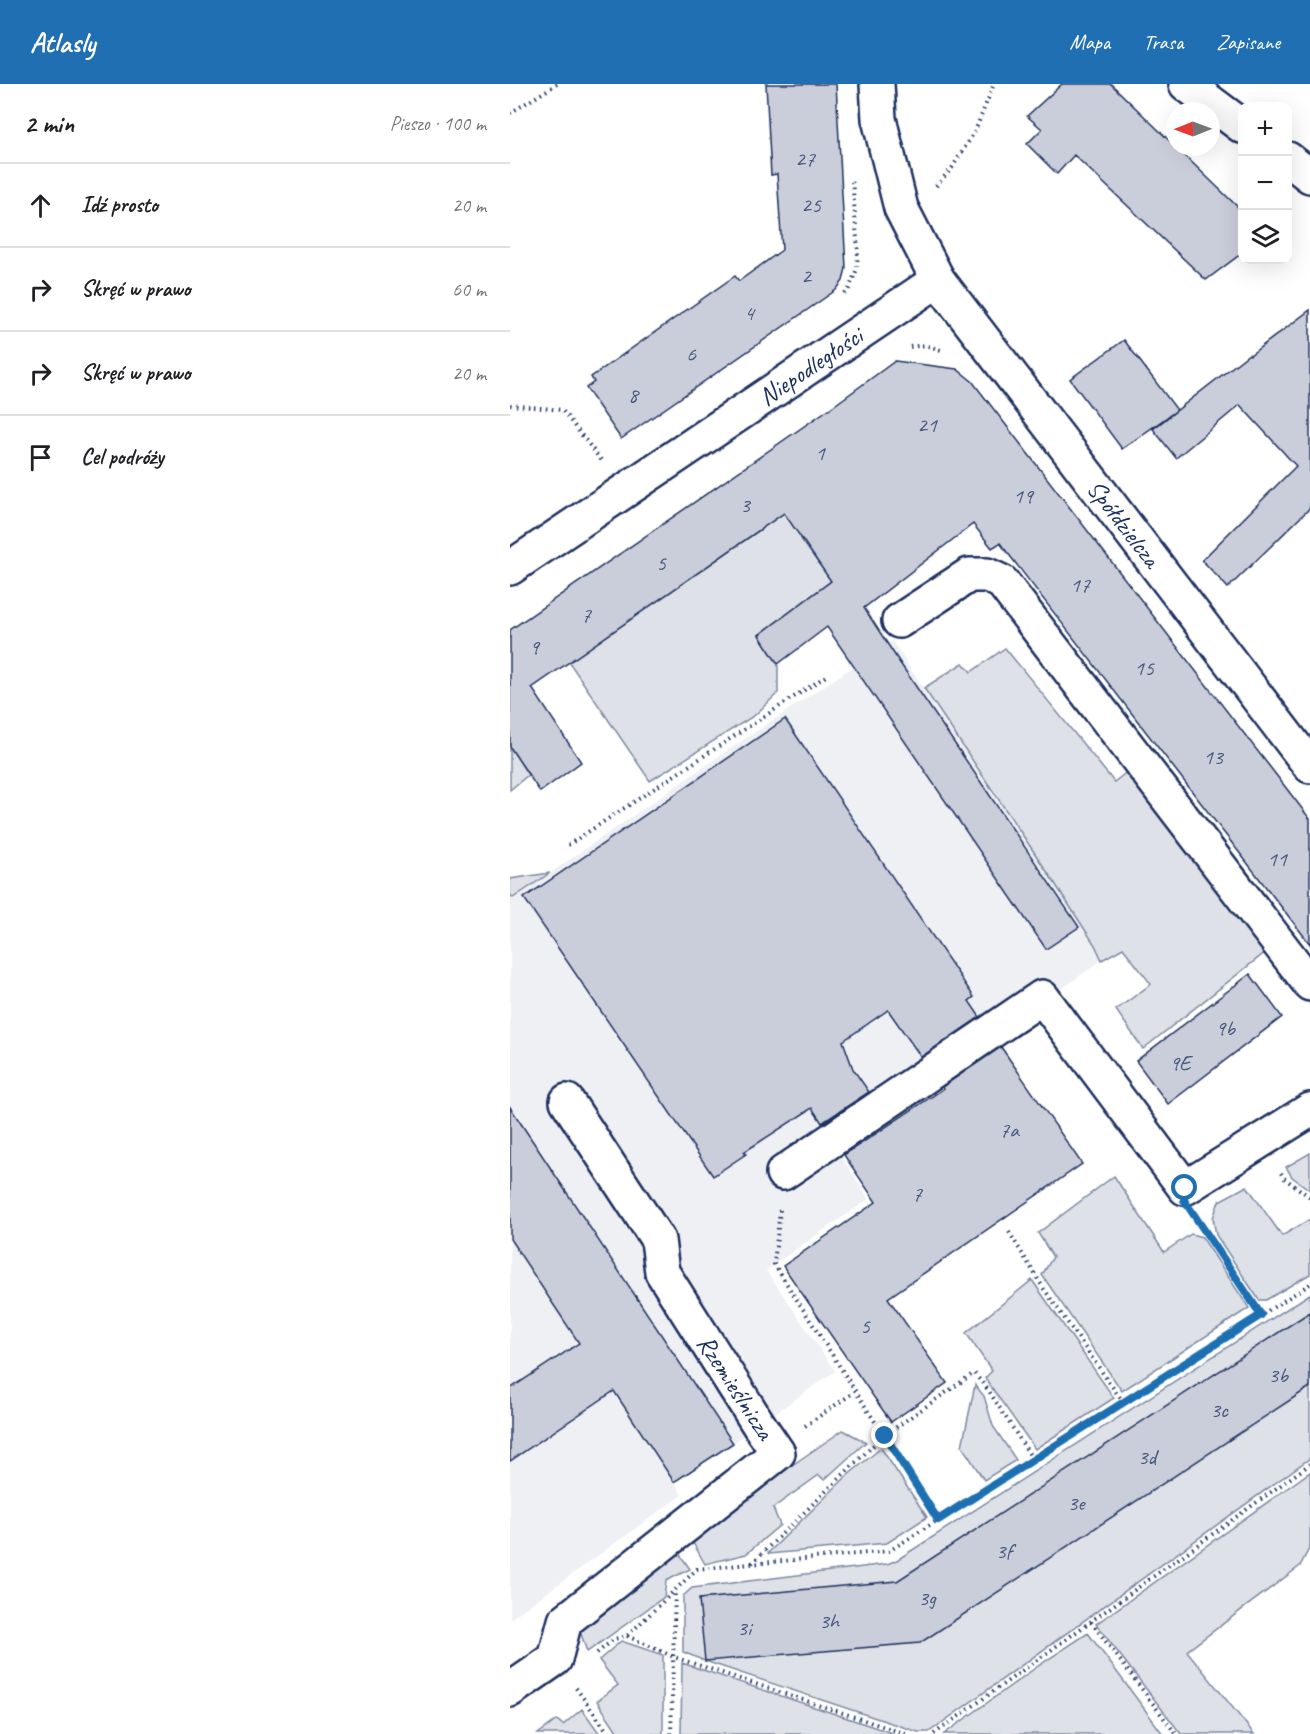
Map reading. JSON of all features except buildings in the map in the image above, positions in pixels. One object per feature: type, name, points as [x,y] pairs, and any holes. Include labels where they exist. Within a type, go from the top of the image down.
[{"type":"street","points":[[877,84],[879,119],[901,208],[938,280]]},
{"type":"street","points":[[1186,84],[1238,123]]},
{"type":"street","points":[[1292,163],[1310,176]]},
{"type":"street","name":"Niepodległości","points":[[510,568],[938,280]]},
{"type":"street","name":"Spółdzielcza","points":[[938,280],[1310,766]]},
{"type":"street","points":[[899,621],[969,575],[987,575],[1002,582],[1310,984]]},
{"type":"street","points":[[783,1173],[1042,997],[1185,1188],[1310,1110]]},
{"type":"street","name":"Rzemieślnicza","points":[[555,1659],[565,1621],[778,1453],[662,1272],[658,1240],[567,1101]]},
{"type":"street","points":[[510,1690],[555,1659]]},
{"type":"path","points":[[510,113],[557,84]]},
{"type":"path","points":[[934,189],[952,168],[975,131],[994,84]]},
{"type":"path","points":[[843,297],[857,269],[858,250],[851,170]]},
{"type":"path","points":[[510,405],[562,410],[605,466]]},
{"type":"path","points":[[568,845],[826,676]]},
{"type":"path","points":[[783,1173],[774,1264],[938,1520]]},
{"type":"path","points":[[1185,1188],[1184,1200],[1261,1315]]},
{"type":"path","points":[[1008,1232],[1123,1402]]},
{"type":"path","points":[[590,1659],[614,1640],[627,1636],[697,1569],[889,1551],[1310,1284]]},
{"type":"path","points":[[751,1564],[885,1436],[974,1373],[989,1390],[1033,1460]]},
{"type":"path","points":[[804,1426],[854,1392]]},
{"type":"path","points":[[934,1734],[1310,1464]]},
{"type":"path","points":[[671,1734],[675,1590]]},
{"type":"path","points":[[1091,1622],[1176,1734]]},
{"type":"path","points":[[627,1636],[674,1657],[906,1734]]},
{"type":"path","points":[[555,1659],[609,1734]]},
{"type":"shaded area","points":[[803,500],[822,522],[801,539],[831,581],[759,635],[778,664],[778,693],[755,715],[650,781],[569,662]]},
{"type":"shaded area","points":[[892,641],[1054,882],[1095,945],[1102,960],[835,1147],[869,1199],[766,1270],[835,1371],[675,1482],[682,1495],[510,1619],[510,894],[514,898],[731,748]]},
{"type":"shaded area","points":[[1005,648],[1114,782],[1128,771],[1267,951],[1143,1049],[1116,1010],[1151,984],[1123,948],[1102,960],[1095,945],[1054,882],[924,688],[963,663],[971,672]]},
{"type":"shaded area","points":[[510,747],[528,775],[510,790]]},
{"type":"shaded area","points":[[550,873],[513,898],[510,894],[510,879]]},
{"type":"shaded area","points":[[1310,1153],[1310,1190],[1292,1177],[1286,1167]]},
{"type":"shaded area","points":[[1114,1176],[1164,1252],[1191,1234],[1202,1237],[1249,1308],[1122,1391],[1042,1275],[1053,1257],[1038,1233]]},
{"type":"shaded area","points":[[1247,1186],[1282,1236],[1310,1219],[1310,1274],[1266,1300],[1259,1300],[1216,1235],[1213,1218],[1219,1201]]},
{"type":"shaded area","points":[[1032,1280],[1114,1398],[1035,1449],[985,1378],[992,1371],[966,1333]]},
{"type":"shaded area","points":[[1310,1294],[1310,1458],[929,1732],[918,1732],[683,1652],[683,1596],[692,1588],[887,1564],[897,1560]]},
{"type":"shaded area","points":[[975,1385],[984,1396],[993,1426],[1016,1460],[984,1480],[962,1446]]},
{"type":"shaded area","points":[[843,1430],[866,1442],[824,1480],[819,1475],[773,1508],[780,1525],[746,1554],[705,1564],[692,1541],[788,1468]]},
{"type":"shaded area","points":[[881,1448],[927,1517],[887,1543],[768,1553],[848,1475]]},
{"type":"shaded area","points":[[1310,1472],[1310,1547],[1300,1566],[1187,1651],[1254,1734],[1181,1734],[1096,1624]]},
{"type":"shaded area","points":[[676,1549],[690,1569],[666,1581],[664,1597],[587,1652],[578,1625]]},
{"type":"shaded area","points":[[1088,1633],[1163,1734],[944,1734],[1038,1666]]},
{"type":"shaded area","points":[[621,1641],[663,1655],[663,1734],[619,1734],[597,1701],[618,1685],[599,1660]]},
{"type":"shaded area","points":[[682,1663],[895,1734],[681,1734]]},
{"type":"shaded area","points":[[582,1709],[600,1734],[538,1734],[557,1720],[563,1725]]},
{"type":"route","points":[[885,1436],[938,1520],[1261,1315],[1184,1200],[1185,1188]]}]
